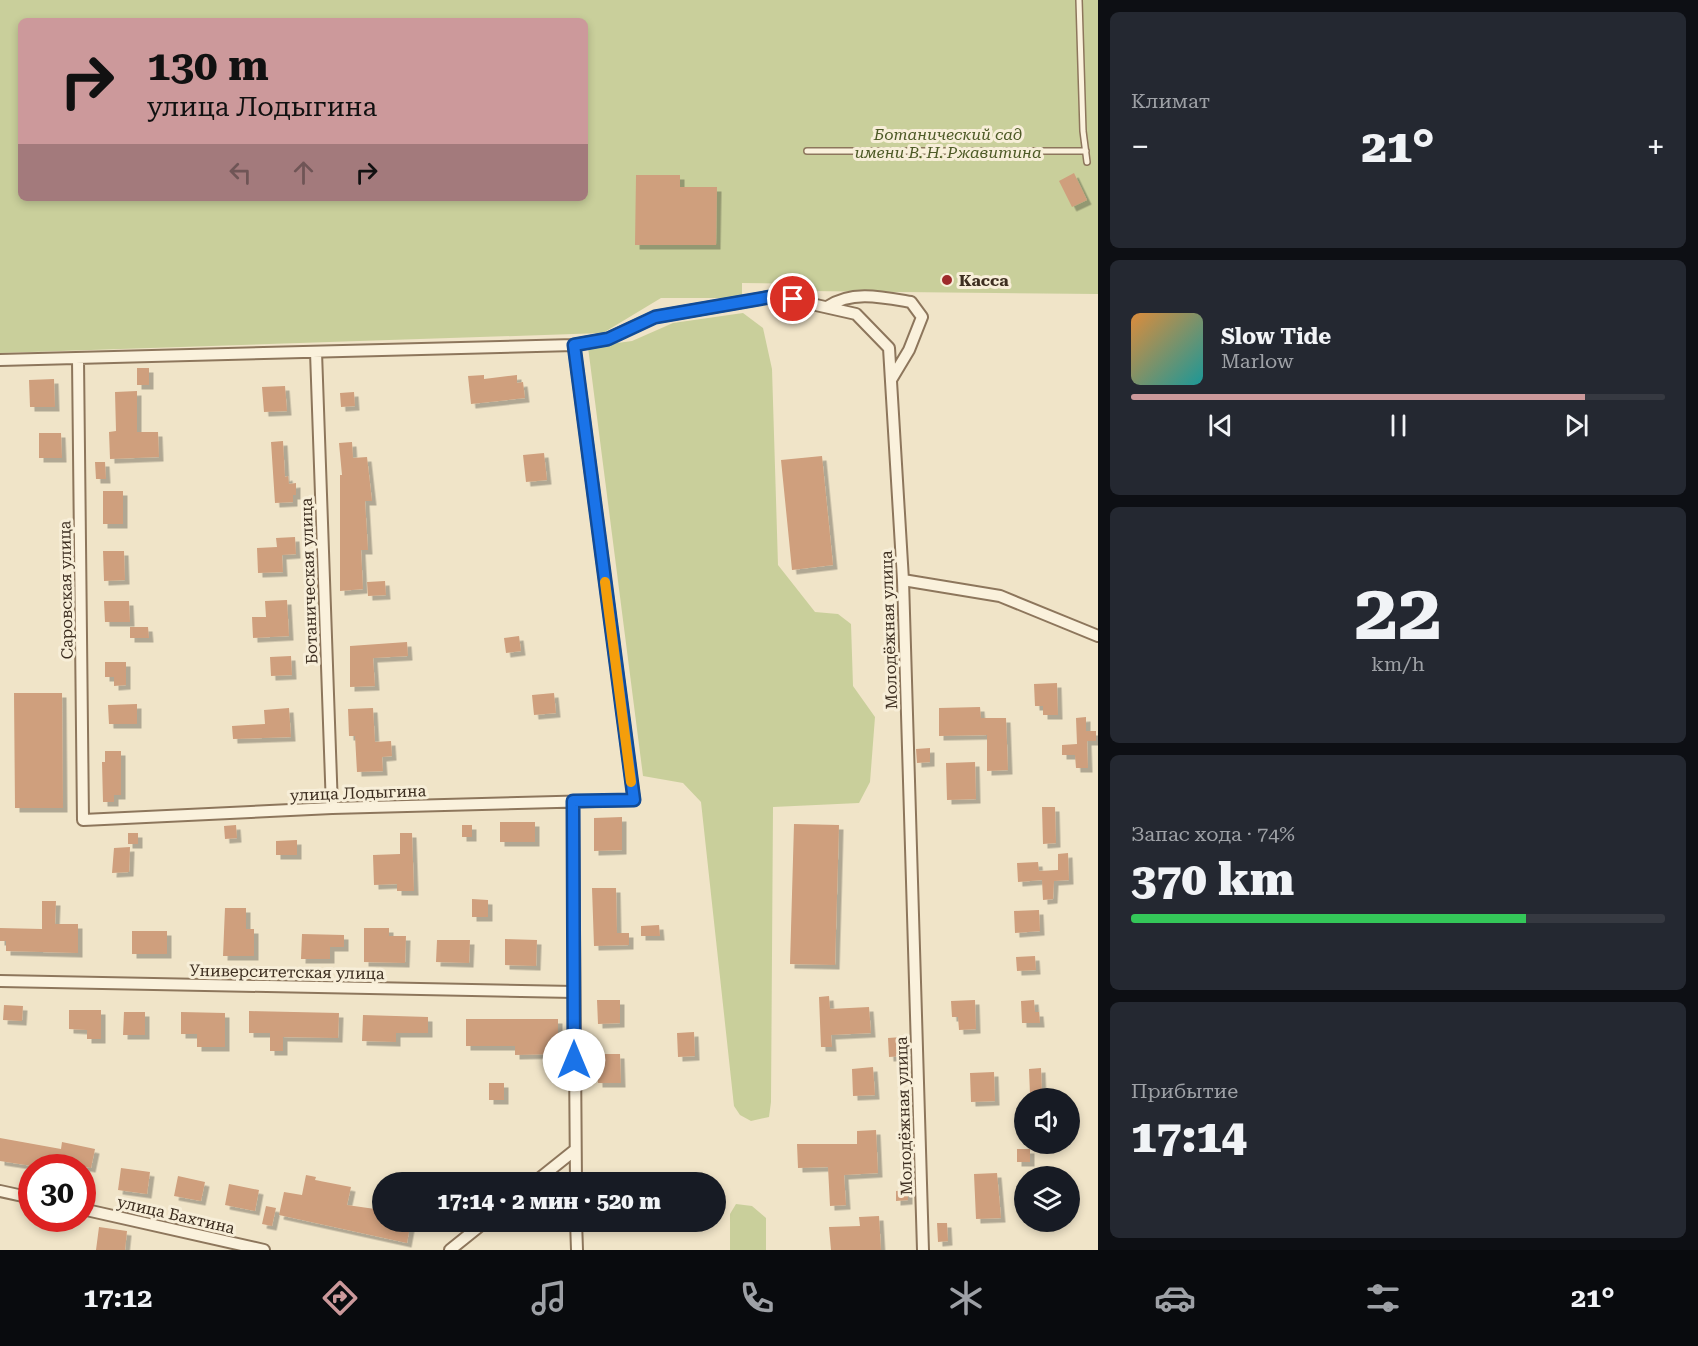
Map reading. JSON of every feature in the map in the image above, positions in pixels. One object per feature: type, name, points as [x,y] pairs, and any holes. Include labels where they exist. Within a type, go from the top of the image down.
[{"type":"street","name":"Молодёжная улица","points":[[0,360],[574,345],[608,339],[655,317],[776,296],[856,314],[889,348],[903,580],[923,1250]]},
{"type":"street","points":[[827,307],[842,297],[874,296],[911,302],[922,317],[909,350],[891,380]]},
{"type":"street","name":"улица Лодыгина","points":[[83,820],[332,808],[634,800],[574,345]]},
{"type":"street","name":"Ботаническая улица","points":[[316,352],[332,808]]},
{"type":"street","name":"Саровская улица","points":[[78,359],[83,820]]},
{"type":"street","points":[[903,580],[1000,596],[1098,636]]},
{"type":"street","points":[[573,801],[576,1172]]},
{"type":"street","name":"Университетская улица","points":[[0,981],[574,992]]},
{"type":"street","points":[[548,1172],[575,1150]]},
{"type":"street","points":[[0,1191],[18,1195]]},
{"type":"street","name":"улица Бахтина","points":[[96,1212],[264,1250]]},
{"type":"street","points":[[450,1250],[472,1232]]},
{"type":"street","points":[[576,1232],[577,1250]]},
{"type":"lane","points":[[1079,0],[1087,162]]},
{"type":"lane","points":[[807,151],[1086,151]]},
{"type":"green space","name":"Ботанический сад имени В. Н. Ржавитина","points":[[0,0],[1098,0],[1098,294],[807,291],[807,284],[742,283],[742,298],[661,298],[603,333],[0,353]]},
{"type":"green space","points":[[743,313],[763,328],[772,369],[778,565],[815,612],[838,614],[851,624],[853,686],[875,717],[870,782],[859,803],[773,807],[771,1102],[769,1117],[751,1121],[740,1115],[734,1106],[701,802],[683,783],[643,776],[588,347],[632,341],[673,323]]},
{"type":"green space","points":[[736,1204],[752,1206],[766,1218],[766,1250],[730,1250],[730,1214]]},
{"type":"building","points":[[1074,173],[1087,200],[1072,207],[1059,181]]},
{"type":"building","points":[[636,175],[680,175],[680,187],[717,187],[716,245],[635,245]]},
{"type":"building","points":[[137,368],[149,368],[149,385],[137,385]]},
{"type":"building","points":[[484,375],[484,379],[517,375],[517,383],[523,382],[525,398],[471,404],[468,376]]},
{"type":"building","points":[[54,379],[55,407],[30,407],[29,380]]},
{"type":"building","points":[[285,386],[287,411],[264,412],[262,387]]},
{"type":"building","points":[[137,391],[137,432],[158,432],[159,457],[110,459],[109,432],[116,431],[115,392]]},
{"type":"building","points":[[354,392],[355,406],[341,407],[340,393]]},
{"type":"building","points":[[39,433],[61,433],[62,458],[39,458]]},
{"type":"building","points":[[283,441],[285,477],[288,476],[289,484],[296,483],[296,495],[293,495],[293,502],[275,503],[271,442]]},
{"type":"building","points":[[352,442],[353,458],[367,457],[372,501],[365,501],[368,550],[361,550],[363,589],[340,591],[340,475],[342,475],[339,443]]},
{"type":"building","points":[[544,453],[547,480],[526,482],[523,455]]},
{"type":"building","points":[[822,456],[833,565],[792,570],[781,460]]},
{"type":"building","points":[[95,462],[105,462],[106,479],[96,479]]},
{"type":"building","points":[[103,491],[123,491],[123,524],[103,524]]},
{"type":"building","points":[[295,537],[296,554],[282,555],[283,572],[258,573],[257,548],[277,547],[276,538]]},
{"type":"building","points":[[103,551],[124,551],[125,580],[104,581]]},
{"type":"building","points":[[385,581],[386,595],[368,596],[367,582]]},
{"type":"building","points":[[287,600],[289,636],[253,638],[252,617],[266,617],[265,601]]},
{"type":"building","points":[[104,601],[129,601],[130,622],[105,622]]},
{"type":"building","points":[[130,627],[148,627],[149,638],[130,638]]},
{"type":"building","points":[[519,636],[521,651],[506,653],[504,638]]},
{"type":"building","points":[[407,642],[408,656],[373,658],[375,686],[350,687],[350,646]]},
{"type":"building","points":[[291,656],[292,675],[271,676],[270,657]]},
{"type":"building","points":[[105,662],[126,662],[126,685],[114,686],[114,677],[105,677]]},
{"type":"building","points":[[1057,683],[1058,715],[1043,715],[1043,706],[1035,706],[1034,684]]},
{"type":"building","points":[[14,693],[62,693],[63,808],[15,808]]},
{"type":"building","points":[[554,693],[556,713],[534,715],[532,695]]},
{"type":"building","points":[[137,704],[137,724],[109,724],[108,705]]},
{"type":"building","points":[[980,707],[981,718],[1006,718],[1008,770],[987,771],[987,735],[939,736],[939,708]]},
{"type":"building","points":[[289,708],[291,737],[233,739],[232,726],[265,724],[264,710]]},
{"type":"building","points":[[373,708],[375,742],[391,741],[392,756],[382,757],[383,771],[357,772],[355,736],[349,736],[348,709]]},
{"type":"building","points":[[1086,717],[1086,731],[1096,731],[1096,741],[1087,741],[1088,768],[1076,768],[1075,755],[1062,755],[1062,745],[1077,744],[1076,718]]},
{"type":"building","points":[[930,748],[930,762],[917,763],[916,749]]},
{"type":"building","points":[[105,751],[121,751],[121,795],[114,795],[114,802],[103,802],[102,762],[105,762]]},
{"type":"building","points":[[975,762],[976,799],[947,800],[946,763]]},
{"type":"building","points":[[1042,807],[1055,807],[1056,843],[1043,844]]},
{"type":"building","points":[[622,817],[622,850],[594,851],[594,818]]},
{"type":"building","points":[[500,822],[535,822],[535,842],[500,842]]},
{"type":"building","points":[[794,824],[839,825],[835,965],[790,964]]},
{"type":"building","points":[[236,825],[237,838],[225,839],[224,826]]},
{"type":"building","points":[[462,825],[472,825],[472,837],[462,837]]},
{"type":"building","points":[[128,833],[138,833],[138,844],[128,844]]},
{"type":"building","points":[[400,833],[412,833],[414,891],[397,891],[397,884],[374,885],[373,855],[400,854]]},
{"type":"building","points":[[297,840],[297,855],[276,855],[276,841]]},
{"type":"building","points":[[130,847],[129,872],[112,873],[114,848]]},
{"type":"building","points":[[1068,853],[1069,880],[1054,881],[1053,899],[1043,900],[1042,880],[1018,882],[1017,863],[1038,862],[1039,871],[1058,870],[1058,854]]},
{"type":"building","points":[[592,888],[616,888],[617,933],[629,933],[629,945],[594,946]]},
{"type":"building","points":[[472,899],[488,900],[488,917],[472,917]]},
{"type":"building","points":[[42,901],[56,901],[55,924],[78,924],[78,953],[6,951],[6,941],[0,941],[0,928],[42,929]]},
{"type":"building","points":[[225,908],[246,908],[246,929],[254,929],[254,956],[223,956]]},
{"type":"building","points":[[1039,910],[1040,931],[1015,933],[1014,911]]},
{"type":"building","points":[[659,925],[660,936],[641,936],[641,926]]},
{"type":"building","points":[[364,928],[389,928],[389,936],[406,936],[405,963],[364,962]]},
{"type":"building","points":[[132,931],[167,931],[167,954],[132,954]]},
{"type":"building","points":[[302,934],[344,935],[344,947],[330,947],[330,959],[301,959]]},
{"type":"building","points":[[505,939],[537,940],[536,966],[505,965]]},
{"type":"building","points":[[437,940],[470,940],[469,963],[436,962]]},
{"type":"building","points":[[1035,956],[1036,970],[1017,971],[1016,957]]},
{"type":"building","points":[[829,996],[830,1009],[869,1007],[871,1033],[831,1035],[832,1047],[821,1047],[819,997]]},
{"type":"building","points":[[597,1000],[620,1000],[620,1023],[598,1024]]},
{"type":"building","points":[[975,1000],[976,1029],[959,1030],[958,1017],[952,1017],[951,1001]]},
{"type":"building","points":[[1034,1000],[1035,1012],[1039,1012],[1040,1023],[1022,1023],[1021,1001]]},
{"type":"building","points":[[4,1005],[23,1006],[22,1021],[3,1020]]},
{"type":"building","points":[[69,1010],[101,1010],[101,1039],[87,1039],[87,1030],[69,1029]]},
{"type":"building","points":[[249,1011],[339,1013],[338,1038],[283,1037],[283,1051],[270,1051],[270,1033],[249,1033]]},
{"type":"building","points":[[124,1012],[145,1012],[145,1035],[123,1035]]},
{"type":"building","points":[[181,1012],[225,1013],[225,1047],[197,1047],[197,1034],[181,1034]]},
{"type":"building","points":[[363,1015],[428,1017],[428,1033],[396,1033],[396,1042],[362,1041]]},
{"type":"building","points":[[466,1019],[558,1019],[558,1054],[515,1055],[515,1046],[466,1046]]},
{"type":"building","points":[[694,1032],[695,1056],[678,1057],[677,1033]]},
{"type":"building","points":[[902,1037],[903,1056],[889,1057],[888,1038]]},
{"type":"building","points":[[597,1054],[620,1054],[621,1083],[598,1083]]},
{"type":"building","points":[[873,1067],[875,1095],[853,1096],[852,1069]]},
{"type":"building","points":[[1041,1068],[1042,1088],[1030,1088],[1029,1069]]},
{"type":"building","points":[[994,1072],[995,1101],[971,1102],[970,1073]]},
{"type":"building","points":[[489,1083],[504,1083],[504,1100],[489,1100]]},
{"type":"building","points":[[876,1130],[878,1173],[844,1175],[846,1205],[830,1206],[828,1167],[798,1168],[797,1144],[857,1144],[857,1131]]},
{"type":"building","points":[[0,1138],[61,1149],[62,1142],[95,1149],[94,1154],[18,1154],[18,1164],[0,1161]]},
{"type":"building","points":[[1017,1154],[1030,1154],[1030,1162],[1017,1162]]},
{"type":"building","points":[[121,1168],[150,1172],[147,1194],[118,1190]]},
{"type":"building","points":[[997,1173],[1001,1218],[976,1219],[974,1174]]},
{"type":"building","points":[[306,1175],[316,1177],[315,1180],[351,1187],[347,1205],[372,1209],[372,1232],[409,1232],[407,1243],[279,1215],[284,1192],[302,1195]]},
{"type":"building","points":[[178,1176],[205,1182],[201,1201],[174,1196]]},
{"type":"building","points":[[229,1184],[259,1190],[255,1211],[225,1205]]},
{"type":"building","points":[[908,1190],[908,1200],[896,1201],[896,1191]]},
{"type":"building","points":[[266,1206],[276,1208],[272,1226],[262,1224]]},
{"type":"building","points":[[879,1216],[881,1250],[831,1250],[829,1227],[860,1226],[859,1217]]},
{"type":"building","points":[[937,1223],[947,1223],[948,1241],[938,1242]]},
{"type":"building","points":[[99,1227],[127,1231],[125,1250],[96,1250]]},
{"type":"slow traffic","points":[[605,582],[631,782]]},
{"type":"place","name":"Касса","points":[[947,280]]},
{"type":"route","points":[[574,1060],[573,801],[634,800],[574,345],[608,339],[655,317],[776,296],[793,299]]}]
